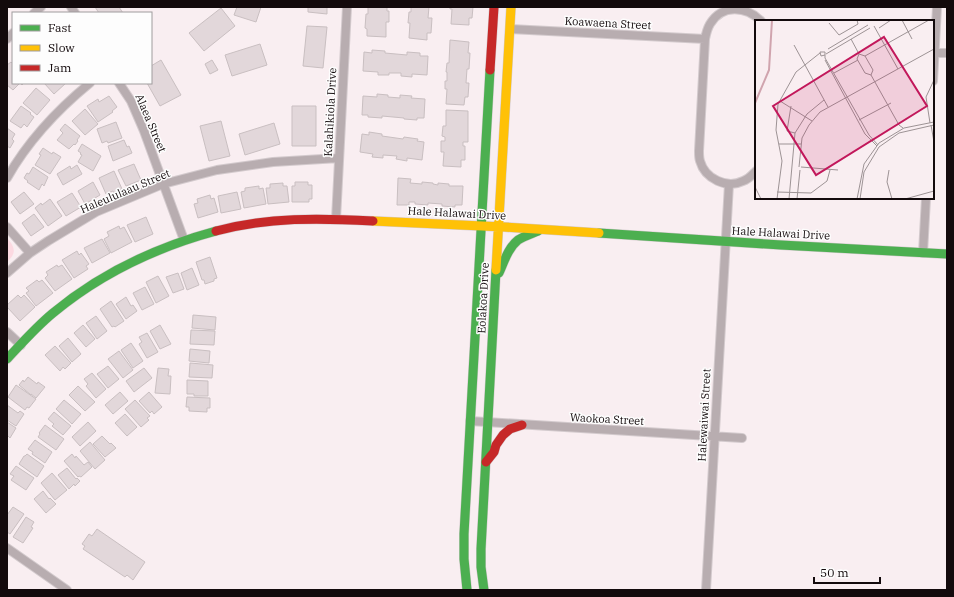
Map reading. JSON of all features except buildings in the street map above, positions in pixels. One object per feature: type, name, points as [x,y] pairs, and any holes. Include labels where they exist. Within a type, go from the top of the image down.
[{"type":"street","name":"Kalahikiola Drive","points":[[336,219],[347,7]]},
{"type":"street","name":"Eolakoa Drive","points":[[484,590],[481,567],[481,549],[511,7]]},
{"type":"street","points":[[937,7],[934,53],[947,53]]},
{"type":"street","name":"Eolakoa Drive","points":[[467,590],[464,559],[464,534],[494,8]]},
{"type":"street","points":[[491,48],[498,36],[510,29],[501,23],[495,14],[494,8]]},
{"type":"street","points":[[755,172],[750,178],[734,184],[716,181],[703,169],[698,151],[705,39],[710,24],[721,14],[739,8],[750,12],[760,20]]},
{"type":"street","name":"Koawaena Street","points":[[510,29],[705,39]]},
{"type":"street","points":[[7,178],[40,130],[69,101],[89,84]]},
{"type":"street","name":"Alaea Street","points":[[120,84],[131,101],[144,131],[184,240]]},
{"type":"street","name":"Haleululaau Street","points":[[7,273],[48,240],[96,212],[163,184],[217,170],[273,162],[338,158]]},
{"type":"street","points":[[725,242],[729,184]]},
{"type":"street","points":[[923,253],[926,199]]},
{"type":"street","name":"Hale Halawai Drive","points":[[7,359],[53,314],[91,286],[119,270],[184,240],[230,227],[267,221],[336,219],[481,226],[725,242],[947,254]]},
{"type":"street","points":[[7,227],[30,253]]},
{"type":"street","points":[[496,281],[505,259],[513,246],[522,238],[540,230]]},
{"type":"street","name":"Halewaiwai Street","points":[[706,590],[725,242]]},
{"type":"street","points":[[7,332],[21,345]]},
{"type":"street","name":"Waokoa Street","points":[[470,421],[742,438]]},
{"type":"street","points":[[486,462],[494,452],[496,445],[503,435],[510,429],[522,424]]},
{"type":"street","points":[[7,548],[67,590]]},
{"type":"shaded area","points":[[7,238],[12,244],[14,253],[7,262]]},
{"type":"traffic: fast","points":[[467,590],[464,559],[464,534],[490,70]]},
{"type":"traffic: fast","points":[[7,359],[47,318],[90,286],[130,263],[172,245],[216,231]]},
{"type":"traffic: fast","points":[[499,273],[507,255],[515,243],[523,237],[538,231]]},
{"type":"traffic: fast","points":[[599,233],[947,254]]},
{"type":"traffic: fast","points":[[484,590],[481,567],[481,549],[496,270]]},
{"type":"traffic: slow","points":[[496,270],[511,7]]},
{"type":"traffic: slow","points":[[373,221],[599,233]]},
{"type":"traffic: jam","points":[[490,70],[494,7]]},
{"type":"traffic: jam","points":[[216,231],[236,226],[275,221],[314,219],[373,221]]},
{"type":"traffic: jam","points":[[486,462],[494,452],[496,445],[503,435],[510,429],[522,425]]}]
